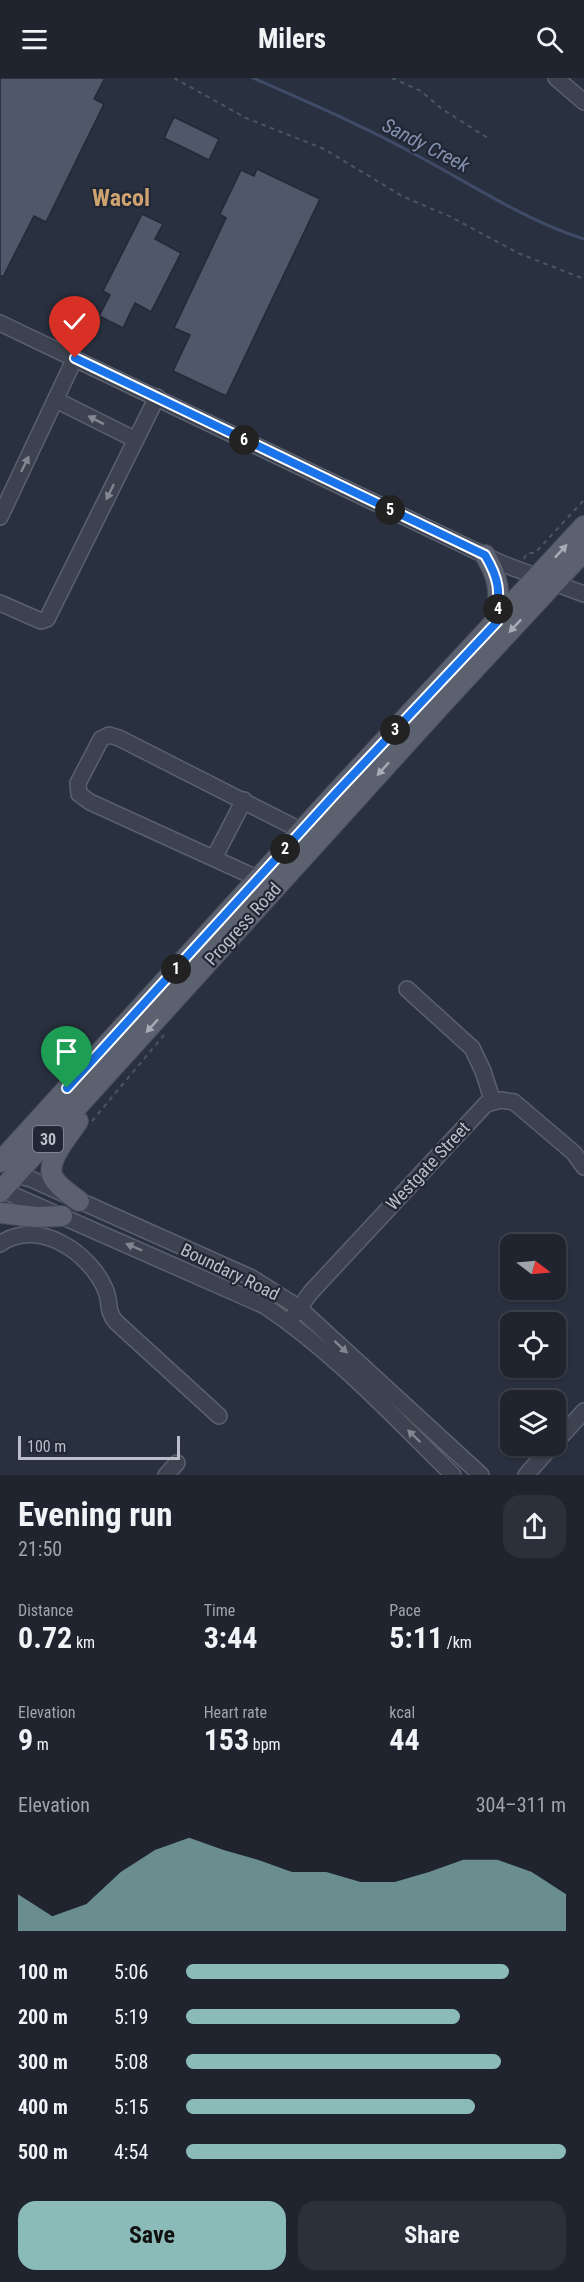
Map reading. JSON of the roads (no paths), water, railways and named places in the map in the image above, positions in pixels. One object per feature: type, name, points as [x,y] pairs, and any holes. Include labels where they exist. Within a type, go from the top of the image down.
[{"type":"main road","name":"Progress Road","points":[[4,1183],[95,1089],[404,746],[546,580],[584,526]]},
{"type":"main road","name":"Progress Road","points":[[0,1162],[302,831],[497,622],[584,551]]},
{"type":"main road","points":[[485,555],[496,574],[499,586],[497,622]]},
{"type":"main road","points":[[79,1201],[54,1179],[52,1166],[57,1152],[73,1130],[95,1089]]},
{"type":"main road","points":[[0,1140],[24,1134]]},
{"type":"main road","points":[[0,1213],[37,1217],[62,1216]]},
{"type":"street","points":[[556,78],[584,102]]},
{"type":"street","points":[[0,323],[485,555],[584,594]]},
{"type":"street","points":[[0,517],[75,358]]},
{"type":"street","points":[[0,603],[41,621],[47,619],[157,397]]},
{"type":"street","points":[[56,400],[136,440]]},
{"type":"street","points":[[259,879],[90,802],[80,794],[78,783],[101,739],[109,735],[119,738],[302,831]]},
{"type":"street","points":[[214,858],[244,801]]},
{"type":"street","points":[[407,989],[472,1047],[493,1102],[501,1100],[514,1102],[574,1153],[584,1167]]},
{"type":"street","name":"Westgate Street","points":[[290,1323],[310,1292],[463,1127],[486,1104],[493,1102]]},
{"type":"street","name":"Boundary Road","points":[[4,1183],[31,1179],[252,1278],[298,1308],[480,1475]]},
{"type":"street","name":"Boundary Road","points":[[4,1183],[62,1216],[265,1306],[290,1323],[335,1360],[453,1475]]},
{"type":"street","points":[[0,1244],[19,1235],[38,1235],[74,1249],[91,1268],[106,1291],[109,1313],[116,1322],[219,1416]]},
{"type":"street","points":[[566,1431],[584,1412]]},
{"type":"street","points":[[526,1475],[543,1456]]},
{"type":"street","points":[[166,1475],[177,1463]]},
{"type":"waterway","name":"Sandy Creek","points":[[253,78],[379,136],[520,212],[584,239]]},
{"type":"district","name":"Wacol","points":[[121,198]]}]
